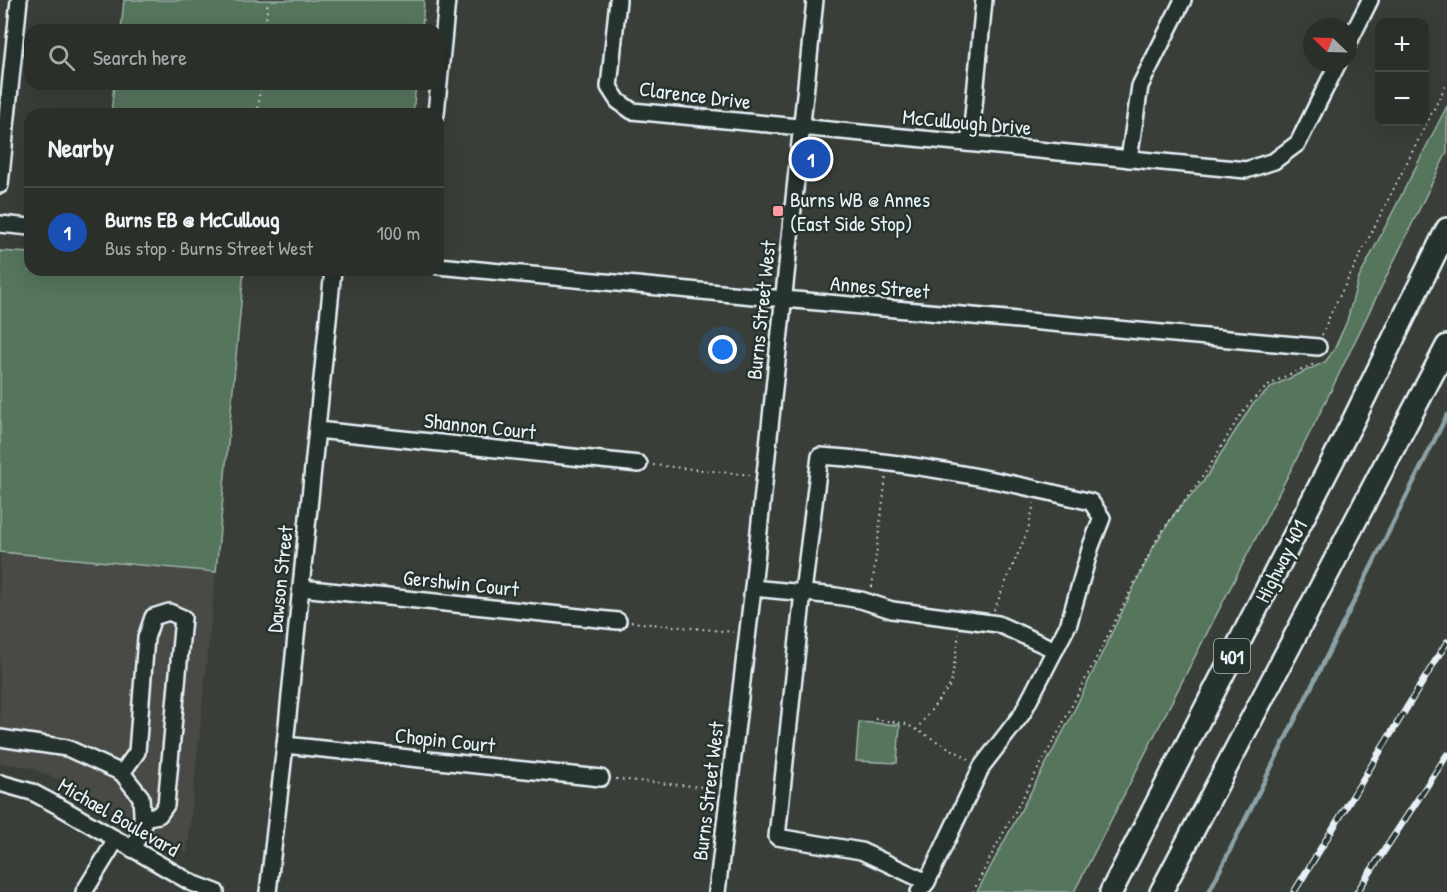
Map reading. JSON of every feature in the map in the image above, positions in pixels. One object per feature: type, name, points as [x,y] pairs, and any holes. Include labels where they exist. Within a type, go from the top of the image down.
[{"type":"highway","name":"Highway 401","points":[[1111,892],[1353,421],[1447,229]]},
{"type":"highway","name":"401","points":[[1161,892],[1447,346]]},
{"type":"street","points":[[0,185],[19,0]]},
{"type":"street","points":[[444,31],[447,0]]},
{"type":"street","name":"Clarence Drive","points":[[618,0],[609,87],[618,101],[632,111],[801,128]]},
{"type":"street","name":"Burns Street West","points":[[717,892],[753,588],[815,0]]},
{"type":"street","points":[[968,143],[972,127],[984,0]]},
{"type":"street","points":[[1129,159],[1140,86],[1183,0]]},
{"type":"street","points":[[1357,26],[1370,0]]},
{"type":"street","name":"McCullough Drive","points":[[801,128],[1246,170],[1274,161],[1298,143],[1334,72]]},
{"type":"street","points":[[437,108],[438,90]]},
{"type":"street","points":[[0,224],[24,226]]},
{"type":"street","name":"Annes Street","points":[[444,267],[1318,347]]},
{"type":"street","name":"Dawson Street","points":[[268,892],[332,276]]},
{"type":"street","name":"Shannon Court","points":[[317,430],[639,464]]},
{"type":"street","points":[[820,456],[888,462],[1038,489],[1091,502],[1102,518],[1091,546],[1069,623],[1022,714],[982,766],[923,887],[861,851],[777,837],[820,456]]},
{"type":"street","name":"Gershwin Court","points":[[300,588],[618,621]]},
{"type":"street","points":[[753,588],[836,596],[892,610],[990,623],[1015,630],[1055,650]]},
{"type":"street","points":[[122,773],[137,752],[146,639],[153,617],[169,612],[183,618],[166,805],[159,815],[142,818]]},
{"type":"street","points":[[0,738],[67,748],[122,773],[141,797],[143,829],[132,849]]},
{"type":"street","name":"Chopin Court","points":[[285,745],[602,778]]},
{"type":"street","name":"Michael Boulevard","points":[[0,783],[32,792],[192,883],[216,892]]},
{"type":"street","points":[[84,892],[116,840]]},
{"type":"path","points":[[266,24],[268,0]]},
{"type":"path","points":[[973,892],[1170,518],[1204,475],[1247,407],[1277,380],[1312,365],[1330,315],[1447,83]]},
{"type":"path","points":[[259,108],[260,90]]},
{"type":"path","points":[[870,603],[888,462]]},
{"type":"path","points":[[639,464],[764,476]]},
{"type":"path","points":[[990,623],[1028,530],[1038,489]]},
{"type":"path","points":[[916,730],[951,684],[961,619]]},
{"type":"path","points":[[618,621],[747,634]]},
{"type":"path","points":[[875,719],[906,724],[982,766]]},
{"type":"path","points":[[602,778],[729,790]]},
{"type":"shaded area","points":[[0,552],[216,572],[187,853],[77,787],[29,767],[0,763]]},
{"type":"green space","points":[[124,0],[424,0],[422,24],[122,24]]},
{"type":"green space","points":[[113,90],[415,90],[414,108],[112,108]]},
{"type":"green space","points":[[1447,106],[1447,152],[1319,415],[1074,892],[977,892],[1070,719],[1154,546],[1175,513],[1203,482],[1252,405],[1273,386],[1325,362],[1334,350],[1347,321],[1358,280]]},
{"type":"green space","points":[[0,251],[24,253],[24,276],[243,276],[216,572],[0,552]]},
{"type":"green space","points":[[859,722],[900,725],[897,763],[856,761]]},
{"type":"waterway","points":[[1209,892],[1447,415]]},
{"type":"railway","points":[[1294,892],[1447,642]]},
{"type":"railway","points":[[1357,892],[1447,755]]},
{"type":"place","name":"Burns EB @ McCulloug","points":[[811,159]]},
{"type":"place","name":"Burns WB @ Annes (East Side Stop)","points":[[778,211]]}]
